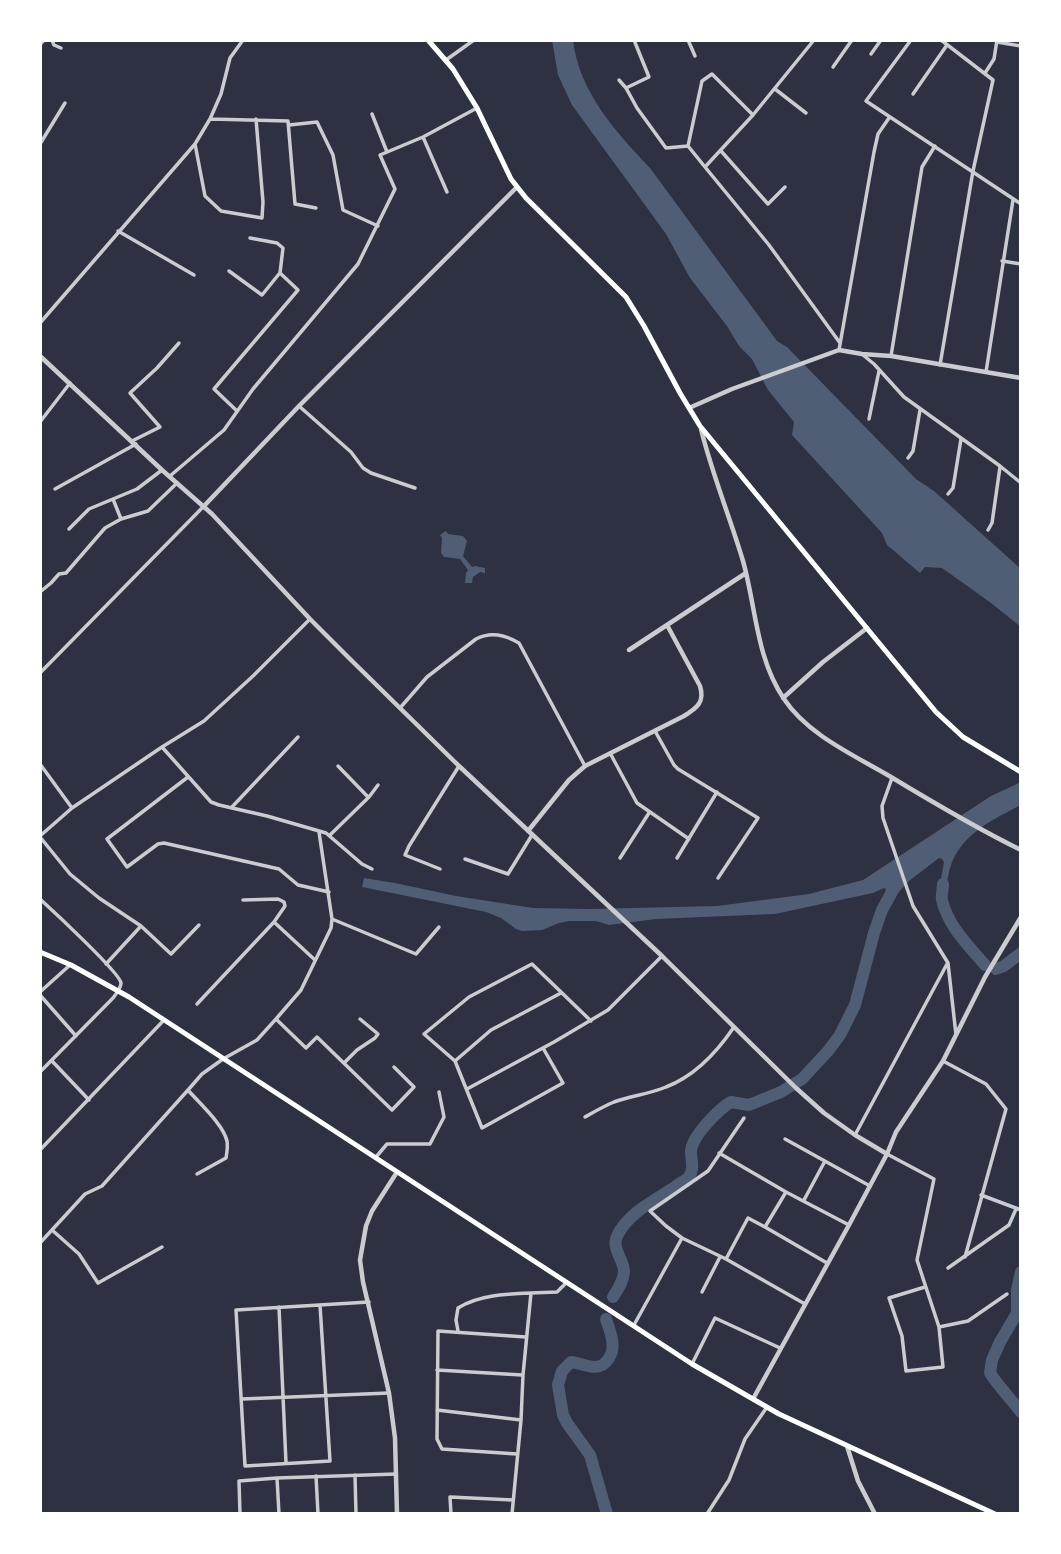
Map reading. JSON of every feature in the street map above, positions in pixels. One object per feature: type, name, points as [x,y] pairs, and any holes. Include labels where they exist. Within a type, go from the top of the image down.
[{"type":"highway","points":[[428,40],[446,60],[477,108],[504,166],[517,187],[626,297],[700,426],[936,712],[963,737],[1021,772]]},
{"type":"highway","points":[[40,952],[118,990],[692,1364],[766,1407],[995,1514]]},
{"type":"street","points":[[40,45],[44,40]]},
{"type":"street","points":[[52,40],[54,45],[61,48]]},
{"type":"street","points":[[40,323],[195,144],[221,93],[230,58],[243,40]]},
{"type":"street","points":[[446,60],[474,40]]},
{"type":"street","points":[[626,88],[649,77],[634,40]]},
{"type":"street","points":[[688,40],[695,56]]},
{"type":"street","points":[[705,167],[753,115],[814,40]]},
{"type":"street","points":[[834,67],[852,40]]},
{"type":"street","points":[[871,54],[881,40]]},
{"type":"street","points":[[911,40],[866,100],[1021,204]]},
{"type":"street","points":[[940,365],[973,171],[993,80],[941,40]]},
{"type":"street","points":[[985,72],[994,59],[997,41],[1021,46]]},
{"type":"street","points":[[913,94],[947,45]]},
{"type":"street","points":[[688,146],[702,81],[712,74],[753,115]]},
{"type":"street","points":[[619,80],[666,148],[688,146]]},
{"type":"street","points":[[775,89],[806,113]]},
{"type":"street","points":[[40,144],[65,103]]},
{"type":"street","points":[[170,476],[224,430],[253,389],[358,264],[395,189],[380,155],[423,137],[477,108]]},
{"type":"street","points":[[372,114],[387,152]]},
{"type":"street","points":[[839,350],[874,152],[878,134],[890,117]]},
{"type":"street","points":[[210,119],[288,121],[295,204],[316,208]]},
{"type":"street","points":[[195,144],[205,196],[221,211],[262,218],[256,119]]},
{"type":"street","points":[[289,125],[317,122],[333,155],[342,210],[378,226]]},
{"type":"street","points":[[423,137],[447,192]]},
{"type":"street","points":[[688,146],[769,245],[840,344]]},
{"type":"street","points":[[891,356],[922,167],[935,146]]},
{"type":"street","points":[[721,151],[768,204],[785,187]]},
{"type":"street","points":[[40,673],[299,406],[517,187]]},
{"type":"street","points":[[986,372],[1013,200]]},
{"type":"street","points":[[118,231],[194,275]]},
{"type":"street","points":[[229,271],[262,295],[280,273],[282,248],[277,243],[250,238]]},
{"type":"street","points":[[1002,261],[1021,264]]},
{"type":"street","points":[[237,412],[214,388],[298,290],[280,273]]},
{"type":"street","points":[[55,489],[160,427],[130,393],[179,343]]},
{"type":"street","points":[[689,408],[732,389],[839,350],[1021,378]]},
{"type":"street","points":[[862,354],[920,410],[1021,483]]},
{"type":"street","points":[[40,356],[204,506],[310,619],[400,708],[662,956],[796,1088],[824,1113],[855,1135],[934,1179],[917,1260],[939,1328],[943,1367],[906,1371],[902,1336],[889,1298],[925,1287]]},
{"type":"street","points":[[869,419],[879,371]]},
{"type":"street","points":[[40,422],[70,383]]},
{"type":"street","points":[[299,406],[351,452],[363,468],[415,488]]},
{"type":"street","points":[[908,458],[913,451],[920,410]]},
{"type":"street","points":[[700,426],[746,573],[762,649],[783,698],[793,711],[821,735],[950,814],[1021,850]]},
{"type":"street","points":[[948,494],[953,488],[961,438]]},
{"type":"street","points":[[988,530],[992,523],[1000,466]]},
{"type":"street","points":[[69,529],[89,509],[137,489],[162,470]]},
{"type":"street","points":[[40,592],[59,574],[66,573],[105,528],[121,519],[148,511],[177,483]]},
{"type":"street","points":[[113,499],[121,519]]},
{"type":"street","points":[[629,650],[746,573]]},
{"type":"street","points":[[199,925],[171,954],[141,926],[99,898],[70,874],[40,837],[72,808],[204,721],[310,619]]},
{"type":"street","points":[[465,859],[508,874],[530,833],[569,780],[585,766],[693,710],[702,700],[700,686],[667,625]]},
{"type":"street","points":[[783,698],[842,646],[867,628]]},
{"type":"street","points":[[400,708],[427,677],[476,639],[485,635],[498,635],[515,640],[585,766]]},
{"type":"street","points":[[655,731],[674,765],[758,818],[718,877]]},
{"type":"street","points":[[231,808],[298,737]]},
{"type":"street","points":[[162,747],[211,802],[330,835],[362,864],[372,869]]},
{"type":"street","points":[[610,753],[637,803],[689,839]]},
{"type":"street","points":[[40,764],[72,808]]},
{"type":"street","points":[[338,766],[369,797]]},
{"type":"street","points":[[440,869],[405,855],[459,766]]},
{"type":"street","points":[[188,777],[107,839],[127,867],[158,844],[164,843],[279,870],[298,885],[329,892]]},
{"type":"street","points":[[892,778],[882,806],[883,817],[913,906],[948,962],[956,1035]]},
{"type":"street","points":[[330,835],[378,785]]},
{"type":"street","points":[[677,858],[717,792]]},
{"type":"street","points":[[620,858],[649,813]]},
{"type":"street","points":[[40,1243],[85,1194],[102,1186],[195,1080],[223,1059],[257,1040],[301,990],[331,928],[329,892],[319,832]]},
{"type":"street","points":[[40,899],[120,980],[118,990],[41,1069]]},
{"type":"street","points":[[197,1004],[274,922],[285,906],[284,902],[278,899],[243,900]]},
{"type":"street","points":[[753,1399],[849,1226],[896,1132],[943,1061],[985,977],[1021,917]]},
{"type":"street","points":[[332,919],[416,954],[439,927]]},
{"type":"street","points":[[274,922],[315,960]]},
{"type":"street","points":[[106,964],[141,926]]},
{"type":"street","points":[[467,1089],[608,1010],[662,956]]},
{"type":"street","points":[[855,1135],[948,962]]},
{"type":"street","points":[[543,1048],[563,1083],[482,1128],[455,1061],[425,1034],[469,997],[532,964],[591,1021]]},
{"type":"street","points":[[71,965],[40,993],[76,1036]]},
{"type":"street","points":[[455,1061],[491,1030],[561,992]]},
{"type":"street","points":[[276,1019],[306,1048],[317,1037],[392,1110],[414,1087],[394,1067]]},
{"type":"street","points":[[344,1063],[378,1034],[360,1019]]},
{"type":"street","points":[[40,1150],[164,1020]]},
{"type":"street","points":[[585,1117],[612,1103],[659,1090],[684,1079],[722,1046],[735,1027]]},
{"type":"street","points":[[51,1061],[89,1100]]},
{"type":"street","points":[[943,1061],[986,1084],[1006,1109],[965,1257]]},
{"type":"street","points":[[188,1090],[212,1116],[226,1137],[228,1146],[226,1158],[197,1174]]},
{"type":"street","points":[[376,1157],[387,1144],[430,1144],[443,1117],[439,1092]]},
{"type":"street","points":[[744,1118],[708,1171],[650,1211],[682,1238],[726,1259],[805,1304]]},
{"type":"street","points":[[785,1139],[870,1186]]},
{"type":"street","points":[[719,1153],[849,1226]]},
{"type":"street","points":[[804,1200],[825,1161]]},
{"type":"street","points":[[397,1514],[395,1438],[389,1393],[360,1261],[366,1226],[372,1211],[398,1171]]},
{"type":"street","points":[[765,1227],[786,1192]]},
{"type":"street","points":[[948,1268],[1009,1225],[1018,1210],[981,1195]]},
{"type":"street","points":[[726,1259],[748,1218],[828,1263]]},
{"type":"street","points":[[52,1230],[79,1254],[97,1283],[162,1247]]},
{"type":"street","points":[[634,1326],[682,1238]]},
{"type":"street","points":[[702,1292],[720,1257]]},
{"type":"street","points":[[458,1331],[458,1308],[466,1303],[503,1294],[557,1293],[567,1282]]},
{"type":"street","points":[[512,1514],[522,1420],[530,1293]]},
{"type":"street","points":[[939,1328],[968,1321],[1007,1294]]},
{"type":"street","points":[[320,1305],[330,1461],[245,1466],[236,1310],[369,1302]]},
{"type":"street","points":[[279,1307],[286,1463]]},
{"type":"street","points":[[692,1364],[715,1318],[780,1348]]},
{"type":"street","points":[[517,1454],[443,1449],[437,1439],[438,1331],[526,1337]]},
{"type":"street","points":[[437,1370],[523,1376]]},
{"type":"street","points":[[242,1399],[389,1393]]},
{"type":"street","points":[[707,1514],[729,1480],[745,1438],[766,1407]]},
{"type":"street","points":[[437,1410],[522,1420]]},
{"type":"street","points":[[846,1446],[858,1480],[875,1514]]},
{"type":"street","points":[[240,1514],[239,1481],[396,1474]]},
{"type":"street","points":[[355,1475],[356,1514]]},
{"type":"street","points":[[316,1476],[318,1514]]},
{"type":"street","points":[[277,1478],[279,1514]]},
{"type":"street","points":[[451,1514],[450,1497],[513,1500]]},
{"type":"water","points":[[552,40],[573,40],[583,77],[601,110],[650,168],[777,341],[787,347],[916,479],[934,491],[1021,569],[1021,627],[942,568],[925,567],[920,573],[887,545],[882,533],[792,435],[794,422],[768,390],[752,359],[739,346],[690,278],[666,234],[572,105],[558,75]]},
{"type":"water","points":[[446,531],[448,534],[463,536],[467,541],[463,556],[472,567],[485,568],[485,573],[480,572],[473,577],[472,583],[465,583],[468,570],[460,559],[444,557],[441,553],[440,535]]},
{"type":"water","points":[[1021,782],[1021,805],[981,828],[964,842],[952,862],[941,899],[939,891],[944,862],[939,858],[909,881],[895,896],[884,888],[873,893],[775,914],[656,919],[609,925],[596,921],[569,921],[542,930],[522,931],[486,912],[362,887],[364,878],[533,908],[589,909],[717,906],[809,894],[863,880],[991,796]]},
{"type":"waterway","points":[[613,1297],[624,1272],[616,1245],[617,1236],[635,1214],[688,1178],[692,1169],[693,1145],[707,1123],[731,1102],[749,1105],[781,1092],[802,1079],[840,1035],[855,1005],[882,910],[899,879]]},
{"type":"waterway","points":[[943,884],[942,900],[949,918],[959,935],[985,965]]},
{"type":"waterway","points":[[996,969],[1021,953]]},
{"type":"waterway","points":[[1021,1272],[1017,1290],[1017,1313],[1000,1342],[990,1373],[1021,1412]]},
{"type":"waterway","points":[[606,1319],[613,1344],[608,1359],[597,1367],[571,1362],[562,1371],[558,1385],[563,1415],[590,1455],[607,1514]]}]
